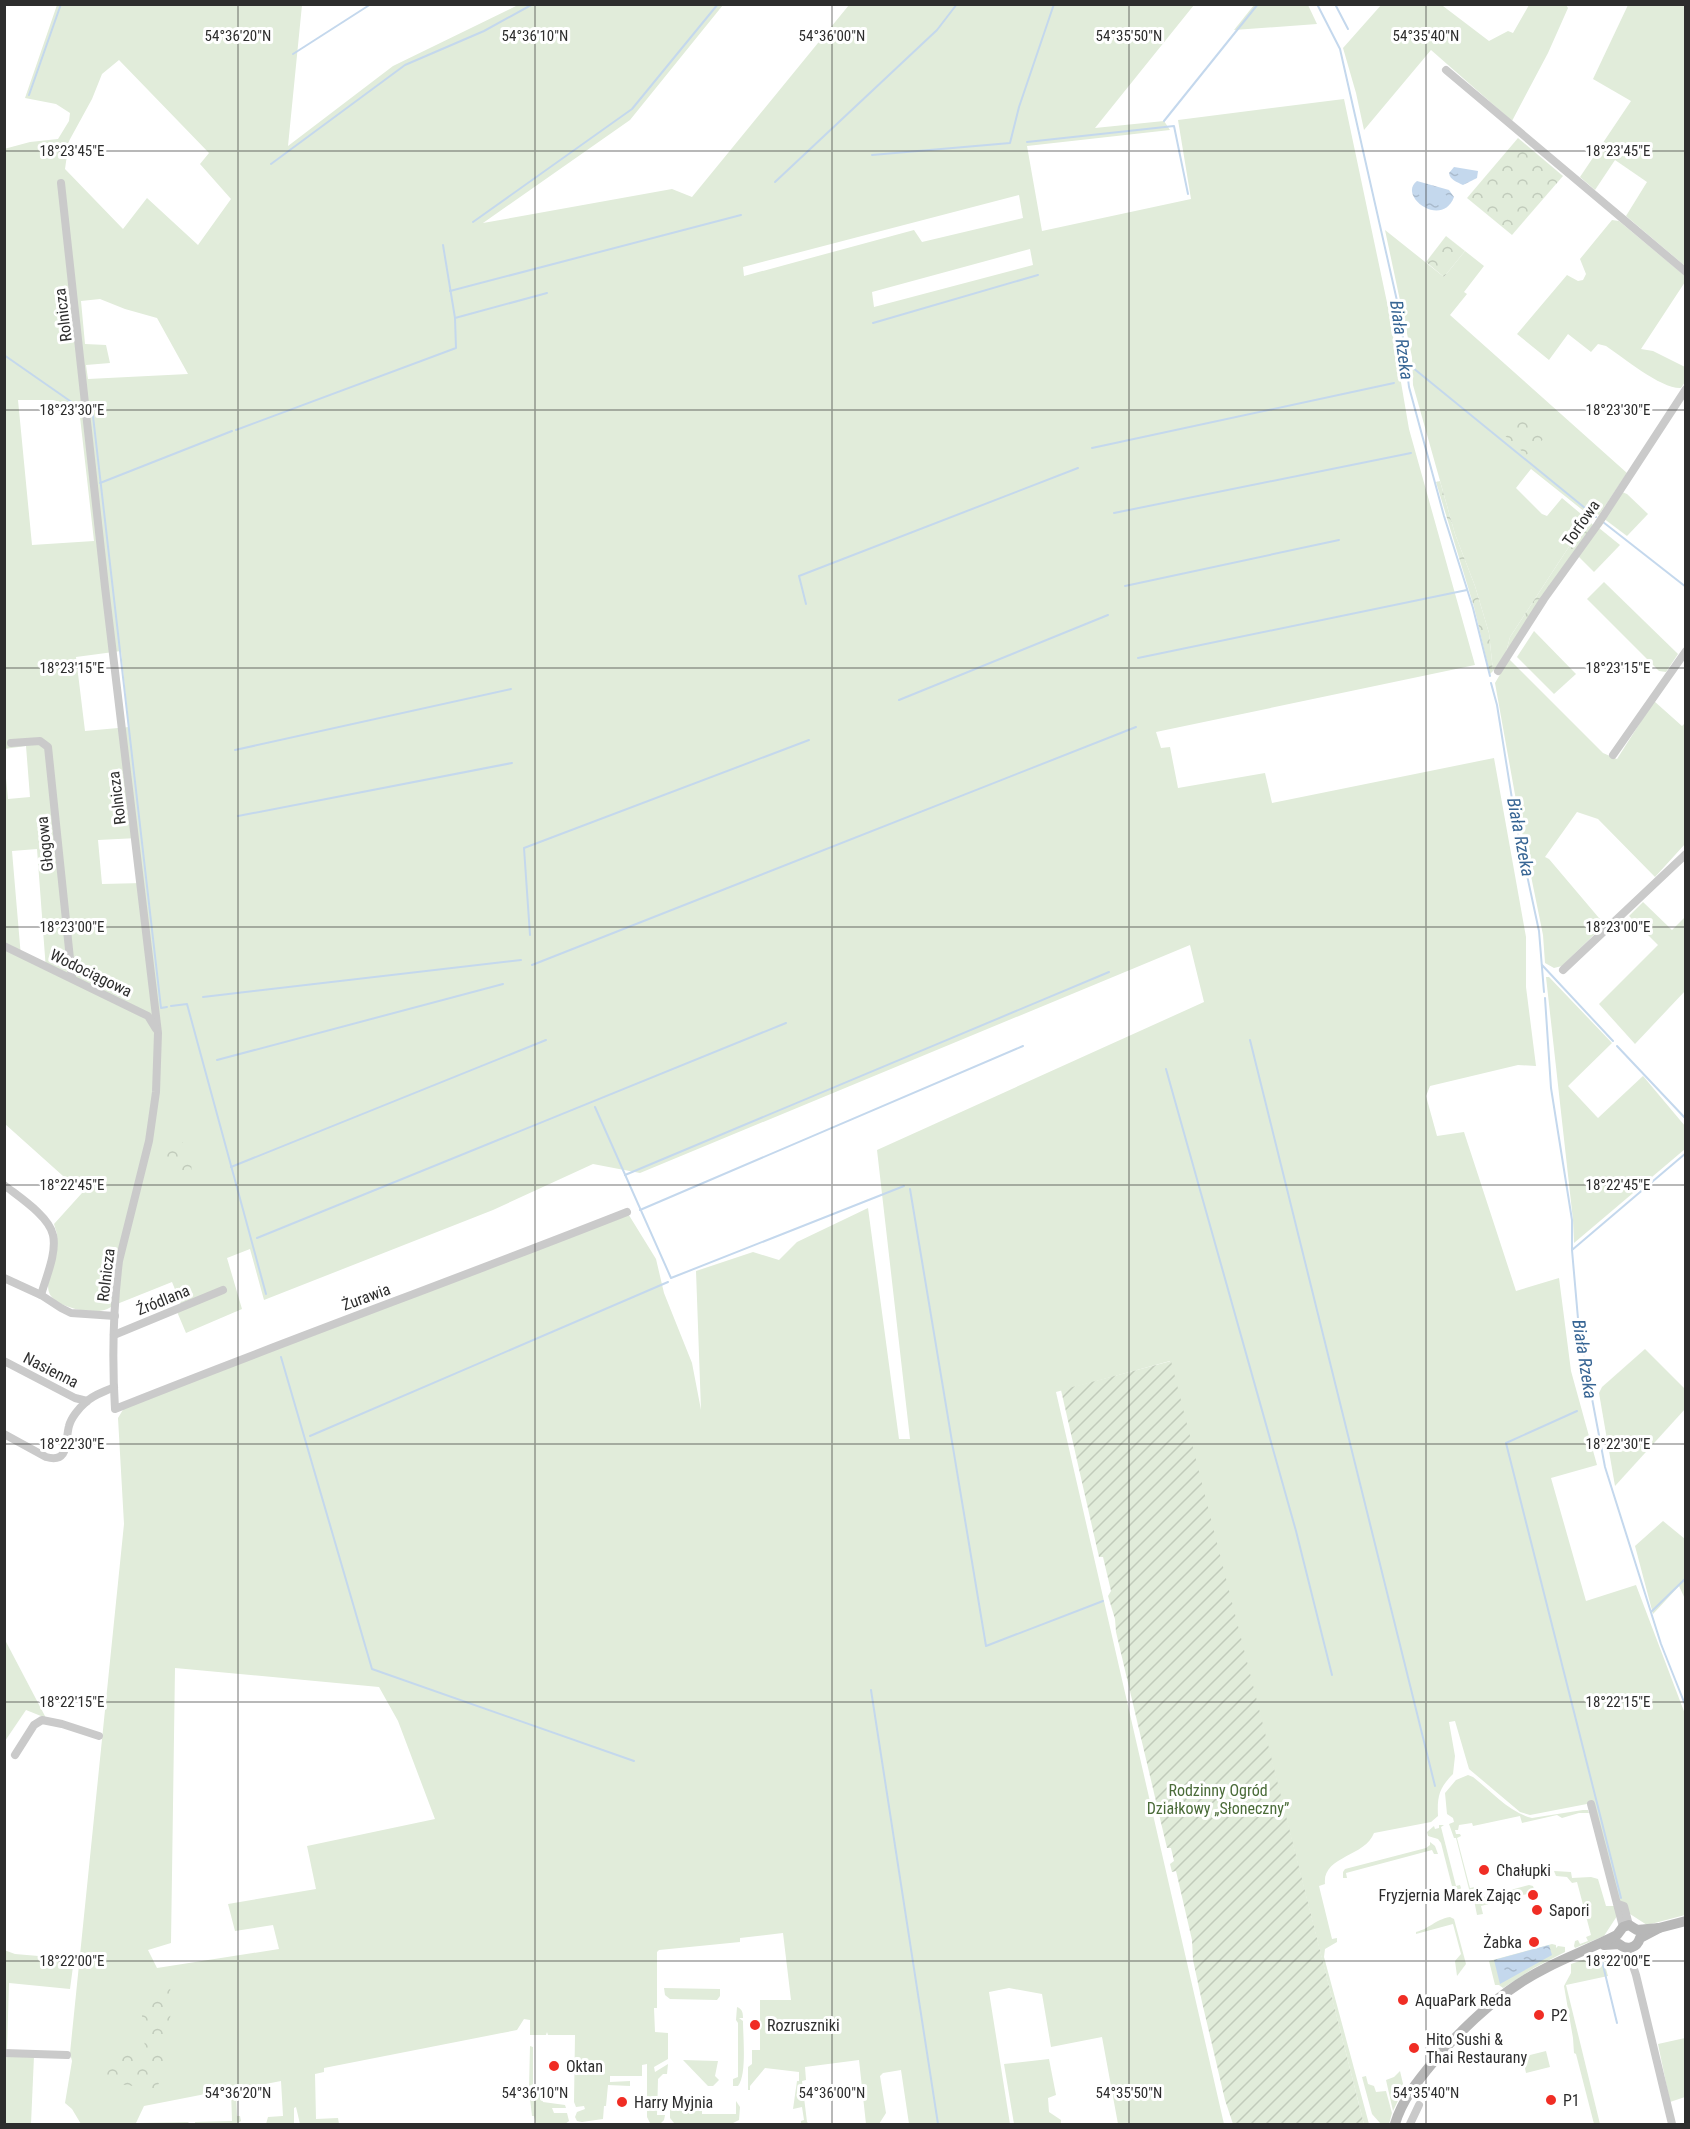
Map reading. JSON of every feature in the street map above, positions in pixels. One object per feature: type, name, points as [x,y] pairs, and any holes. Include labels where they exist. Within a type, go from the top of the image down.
[{"type":"main road","points":[[1395,2124],[1405,2099],[1417,2081],[1462,2030],[1526,1979],[1574,1954],[1686,1921]]},
{"type":"street","points":[[1446,70],[1686,272]]},
{"type":"street","name":"Rolnicza","points":[[61,183],[86,397],[89,446],[158,1033],[156,1092],[149,1141],[118,1261],[114,1335],[115,1409]]},
{"type":"street","name":"Torfowa","points":[[1498,672],[1544,599],[1599,522],[1686,389]]},
{"type":"street","points":[[1613,755],[1686,651]]},
{"type":"street","name":"Głogowa","points":[[11,743],[40,741],[48,747],[72,978]]},
{"type":"street","points":[[1563,970],[1686,854]]},
{"type":"street","name":"Wodociągowa","points":[[4,946],[148,1016],[158,1033]]},
{"type":"street","points":[[4,1185],[43,1217],[53,1235],[53,1250],[41,1295]]},
{"type":"street","name":"Żurawia","points":[[115,1409],[282,1342],[627,1212]]},
{"type":"street","points":[[4,1278],[41,1295],[72,1313],[115,1316]]},
{"type":"street","name":"Źródlana","points":[[114,1335],[223,1290]]},
{"type":"street","name":"Nasienna","points":[[4,1361],[75,1398],[87,1401]]},
{"type":"street","name":"Nasienna","points":[[4,1434],[53,1459],[65,1451],[69,1424],[87,1401],[114,1387]]},
{"type":"street","points":[[15,1755],[34,1725],[42,1720],[99,1736]]},
{"type":"street","points":[[1591,1804],[1628,1937],[1672,2124]]},
{"type":"street","points":[[4,2053],[67,2055]]},
{"type":"street","points":[[1410,2124],[1419,2105]]},
{"type":"green space","points":[[1382,4],[1443,5],[1489,41],[1508,31],[1513,33],[1529,5],[1566,5],[1568,8],[1548,53],[1512,121],[1431,50],[1364,130],[1343,48]]},
{"type":"green space","points":[[57,5],[302,5],[288,146],[393,66],[518,5],[723,5],[630,120],[483,223],[672,189],[692,197],[849,5],[1194,5],[1095,128],[1164,121],[1170,130],[1027,146],[1042,231],[1191,199],[1178,120],[1344,99],[1389,312],[1409,429],[1475,665],[1156,732],[1161,748],[1170,747],[1178,788],[1265,773],[1272,803],[1494,758],[1526,937],[1526,987],[1536,1066],[1518,1065],[1430,1086],[1426,1096],[1437,1136],[1464,1132],[1516,1291],[1559,1278],[1571,1371],[1597,1465],[1551,1478],[1586,1601],[1636,1585],[1685,1714],[1685,1915],[1647,1925],[1630,1914],[1619,1902],[1592,1803],[1530,1815],[1520,1812],[1469,1769],[1455,1721],[1449,1722],[1455,1756],[1453,1774],[1440,1793],[1438,1816],[1431,1822],[1374,1833],[1362,1847],[1330,1868],[1325,1884],[1319,1886],[1332,1939],[1337,1938],[1337,1942],[1325,1949],[1324,1957],[1369,2124],[1364,2124],[1170,1361],[1056,1392],[1224,2124],[1118,2124],[1102,2037],[1051,2047],[1042,1994],[1009,1988],[989,1992],[1010,2124],[909,2124],[901,2070],[883,2073],[880,2076],[886,2113],[879,2124],[866,2124],[859,2060],[805,2067],[806,2080],[802,2081],[809,2124],[801,2124],[804,2120],[802,2107],[793,2109],[799,2072],[765,2068],[748,2090],[748,2067],[752,2064],[752,2050],[760,2050],[760,2000],[791,2000],[783,1933],[740,1938],[740,1942],[657,1952],[655,2032],[668,2033],[668,2059],[654,2067],[655,2072],[668,2064],[667,2074],[663,2074],[658,2079],[657,2115],[665,2115],[661,2123],[650,2123],[647,2117],[647,2064],[642,2065],[642,2076],[610,2076],[610,2082],[630,2081],[630,2086],[608,2085],[603,2119],[577,2121],[575,2117],[577,2112],[585,2109],[584,2106],[576,2107],[574,2102],[575,2035],[548,2035],[547,2032],[546,2035],[530,2035],[530,2020],[524,2019],[517,2030],[324,2068],[324,2072],[315,2074],[316,2119],[338,2118],[339,2124],[300,2124],[296,2107],[294,2108],[294,2124],[266,2124],[268,2117],[283,2116],[281,2081],[236,2092],[237,2116],[240,2116],[241,2121],[237,2124],[195,2124],[195,2122],[232,2121],[231,2089],[144,2106],[136,2123],[189,2122],[187,2124],[81,2124],[72,2109],[65,2103],[72,2061],[70,2053],[124,1524],[118,1418],[124,1408],[627,1212],[656,1259],[664,1293],[692,1363],[701,1410],[696,1271],[753,1252],[779,1260],[797,1242],[868,1208],[899,1439],[910,1439],[877,1150],[1204,1002],[1190,945],[640,1173],[593,1164],[493,1210],[264,1300],[250,1249],[227,1258],[242,1309],[186,1333],[175,1307],[181,1304],[172,1282],[99,1311],[71,1308],[56,1301],[50,1294],[48,1286],[57,1234],[54,1224],[82,1193],[5,1124],[4,757],[8,799],[30,797],[26,746],[4,749],[4,149],[30,142],[58,139],[69,121],[70,113],[56,104],[25,98]],"holes":[[[119,60],[209,153],[200,164],[231,199],[198,245],[147,198],[123,229],[65,169],[69,141],[92,99],[102,74]],[[1019,195],[1023,218],[922,242],[914,230],[744,276],[743,267]],[[1030,249],[1033,265],[874,307],[872,292]],[[100,299],[157,318],[188,374],[88,379],[86,365],[110,363],[106,345],[85,344],[81,301]],[[18,400],[53,400],[70,405],[80,417],[94,541],[32,545]],[[121,651],[129,727],[85,731],[76,657]],[[138,838],[143,883],[102,884],[98,840]],[[37,849],[46,970],[21,957],[12,851]],[[175,1668],[379,1687],[398,1721],[435,1819],[307,1846],[316,1889],[228,1904],[235,1931],[273,1925],[279,1949],[157,1968],[148,1950],[171,1943]]]},
{"type":"green space","points":[[1254,5],[1308,5],[1317,24],[1234,30]]},
{"type":"green space","points":[[1628,5],[1685,5],[1685,266],[1626,216],[1647,182],[1615,160],[1595,190],[1580,177],[1631,101],[1593,79]]},
{"type":"green space","points":[[1518,138],[1563,176],[1512,235],[1467,198]]},
{"type":"green space","points":[[1612,220],[1619,221],[1685,276],[1685,282],[1641,349],[1653,351],[1685,367],[1685,382],[1681,388],[1663,384],[1606,346],[1598,344],[1591,352],[1568,334],[1549,360],[1517,334],[1567,275],[1578,281],[1583,280],[1586,274],[1580,259]]},
{"type":"green space","points":[[1385,230],[1444,277],[1465,251],[1484,266],[1464,292],[1467,294],[1450,315],[1627,473],[1599,515],[1594,512],[1590,516],[1531,469],[1516,488],[1542,514],[1547,516],[1562,498],[1587,519],[1510,637],[1505,656],[1493,671],[1489,633],[1475,586],[1455,534],[1413,385],[1412,357]]},
{"type":"green space","points":[[1446,236],[1465,251],[1444,277],[1426,262]]},
{"type":"green space","points":[[1517,413],[1528,414],[1544,438],[1534,450],[1526,455],[1500,429]]},
{"type":"green space","points":[[1440,481],[1455,534],[1475,586],[1489,633],[1493,671],[1490,674],[1474,607],[1436,482]]},
{"type":"green space","points":[[1622,492],[1648,514],[1627,536],[1603,518]]},
{"type":"green space","points":[[1587,519],[1593,525],[1505,656],[1510,637]]},
{"type":"green space","points":[[1599,528],[1620,545],[1594,572],[1578,556]]},
{"type":"green space","points":[[1604,582],[1678,654],[1666,672],[1659,671],[1587,599]]},
{"type":"green space","points":[[1534,631],[1576,674],[1554,694],[1517,657]]},
{"type":"green space","points":[[1509,659],[1603,753],[1617,759],[1654,701],[1682,726],[1685,723],[1685,844],[1655,877],[1598,819],[1577,812],[1545,857],[1606,923],[1562,966],[1554,968],[1545,963],[1543,935],[1495,683]]},
{"type":"green space","points":[[1643,902],[1672,930],[1685,917],[1685,991],[1635,1044],[1599,1004],[1658,945],[1629,916]]},
{"type":"green space","points":[[1546,977],[1549,977],[1612,1043],[1568,1086],[1598,1118],[1643,1076],[1685,1126],[1685,1149],[1574,1243],[1573,1220]]},
{"type":"green space","points":[[175,1137],[183,1143],[192,1162],[191,1173],[173,1172],[159,1162],[162,1146]]},
{"type":"green space","points":[[1645,1349],[1685,1389],[1685,1409],[1615,1486],[1599,1393],[1602,1387]]},
{"type":"green space","name":"Rodzinny Ogród Działkowy „Słoneczny”","points":[[1171,1361],[1364,2124],[1233,2124],[1225,2100],[1193,1960],[1192,1940],[1176,1871],[1172,1872],[1170,1864],[1174,1861],[1171,1848],[1167,1848],[1108,1596],[1111,1591],[1103,1557],[1099,1557],[1061,1390]]},
{"type":"green space","points":[[1663,1521],[1685,1539],[1685,1599],[1679,1586],[1653,1614],[1635,1546]]},
{"type":"green space","points":[[4,1638],[46,1718],[26,1710],[5,1741]]},
{"type":"green space","points":[[1468,1775],[1508,1807],[1532,1818],[1583,1810],[1588,1810],[1589,1813],[1579,1813],[1562,1818],[1557,1815],[1522,1823],[1520,1816],[1473,1826],[1472,1823],[1459,1825],[1458,1830],[1455,1830],[1456,1834],[1461,1836],[1457,1838],[1470,1888],[1475,1887],[1474,1892],[1470,1893],[1456,1838],[1449,1824],[1454,1822],[1453,1818],[1447,1814],[1445,1793],[1456,1780]]},
{"type":"green space","points":[[1439,1825],[1444,1825],[1441,1827],[1456,1886],[1460,1885],[1461,1888],[1458,1892],[1453,1890],[1441,1843],[1438,1839],[1428,1836],[1427,1832],[1434,1826],[1435,1829],[1439,1828]]},
{"type":"green space","points":[[1430,1842],[1435,1846],[1438,1854],[1434,1854],[1432,1850],[1346,1873],[1347,1878],[1343,1878],[1345,1869],[1426,1848]]},
{"type":"green space","points":[[1554,1871],[1571,1872],[1572,1878],[1598,1879],[1606,1906],[1615,1906],[1617,1916],[1604,1936],[1575,1948],[1575,1941],[1578,1940],[1580,1944],[1588,1941],[1586,1937],[1591,1935],[1577,1882],[1572,1883],[1567,1877],[1556,1876]]},
{"type":"green space","points":[[1529,1885],[1533,1886],[1535,1892],[1481,1906],[1483,1914],[1477,1915],[1474,1900]]},
{"type":"green space","points":[[1450,1917],[1454,1919],[1466,1964],[1457,1976],[1455,1961],[1461,1954],[1453,1924],[1416,1934]]},
{"type":"green space","points":[[1552,1944],[1556,1945],[1556,1948],[1565,1947],[1565,1952],[1503,1988],[1495,1985],[1489,1961]]},
{"type":"green space","points":[[4,1950],[15,1954],[74,1959],[70,1989],[9,1983],[7,2050],[4,2050]]},
{"type":"green space","points":[[1608,1951],[1602,1955],[1608,1976],[1566,1985],[1600,2124],[1594,2124],[1574,2053],[1564,1986],[1571,1973],[1571,1964]]},
{"type":"green space","points":[[169,1976],[172,2009],[165,2039],[167,2067],[156,2089],[125,2085],[95,2075],[94,2069],[102,2068],[107,2054],[123,2048],[139,2055],[144,2052],[145,2035],[141,2024],[143,2009],[160,1991]]},
{"type":"green space","points":[[664,1988],[720,1989],[720,1996],[717,2000],[670,1999],[665,1995]]},
{"type":"green space","points":[[737,2007],[743,2014],[743,2018],[739,2018],[743,2021],[744,2065],[741,2081],[738,2086],[733,2086],[733,2079],[738,2077]]},
{"type":"green space","points":[[1685,2038],[1685,2097],[1670,2102],[1658,2044]]},
{"type":"green space","points":[[530,2046],[533,2047],[533,2086],[538,2086],[543,2102],[565,2105],[566,2108],[552,2108],[554,2113],[567,2113],[569,2121],[565,2124],[536,2124],[532,2116],[529,2090]]},
{"type":"green space","points":[[1546,2051],[1550,2067],[1526,2073],[1523,2059],[1526,2056]]},
{"type":"green space","points":[[5,2055],[34,2056],[31,2124],[5,2124]]},
{"type":"green space","points":[[1049,2059],[1056,2095],[1048,2098],[1049,2112],[1061,2120],[1061,2124],[1014,2124],[1004,2064]]},
{"type":"green space","points":[[683,2060],[718,2061],[715,2076],[719,2080],[713,2086],[708,2086]]},
{"type":"green space","points":[[1400,2071],[1404,2088],[1393,2111],[1386,2080],[1394,2077]]},
{"type":"green space","points":[[1366,2076],[1368,2084],[1374,2086],[1376,2092],[1386,2091],[1392,2113],[1389,2124],[1380,2123],[1372,2114],[1362,2077]]},
{"type":"green space","points":[[676,2095],[676,2110],[702,2110],[702,2114],[736,2114],[736,2101],[740,2107],[739,2120],[731,2124],[674,2123],[670,2118],[670,2100]]},
{"type":"water","points":[[1454,167],[1478,171],[1477,178],[1463,185],[1458,183],[1449,173]]},
{"type":"water","points":[[1417,181],[1449,190],[1454,197],[1448,206],[1440,210],[1424,207],[1413,194],[1412,187]]},
{"type":"water","points":[[1549,1945],[1552,1955],[1500,1984],[1494,1960]]},
{"type":"waterway","points":[[29,95],[61,4]]},
{"type":"waterway","points":[[293,54],[371,4]]},
{"type":"waterway","points":[[271,164],[405,65],[484,31],[533,4]]},
{"type":"waterway","points":[[473,222],[632,109],[718,4]]},
{"type":"waterway","points":[[775,182],[937,30],[957,4]]},
{"type":"waterway","points":[[872,155],[1010,143],[1019,107],[1054,4]]},
{"type":"waterway","points":[[1164,121],[1258,4]]},
{"type":"waterway","name":"Biała Rzeka","points":[[1317,4],[1340,49],[1400,314],[1409,387],[1444,516],[1473,608],[1490,676]]},
{"type":"waterway","points":[[1335,4],[1348,29]]},
{"type":"waterway","points":[[1027,142],[1174,126],[1188,194]]},
{"type":"waterway","points":[[450,291],[741,215]]},
{"type":"waterway","points":[[443,245],[455,318],[547,293]]},
{"type":"waterway","points":[[873,323],[1038,275]]},
{"type":"waterway","points":[[236,430],[456,348],[455,318]]},
{"type":"waterway","points":[[4,355],[83,410]]},
{"type":"waterway","points":[[1407,363],[1596,517]]},
{"type":"waterway","points":[[1092,448],[1394,383]]},
{"type":"waterway","points":[[91,414],[161,1008],[167,1007]]},
{"type":"waterway","points":[[100,483],[232,431]]},
{"type":"waterway","points":[[1114,513],[1411,453]]},
{"type":"waterway","points":[[806,604],[799,576],[1078,468]]},
{"type":"waterway","points":[[1603,522],[1686,587]]},
{"type":"waterway","points":[[1125,586],[1339,540]]},
{"type":"waterway","points":[[1138,658],[1467,590]]},
{"type":"waterway","points":[[899,700],[1108,615]]},
{"type":"waterway","name":"Biała Rzeka","points":[[1491,683],[1497,705],[1516,824],[1539,931],[1544,992]]},
{"type":"waterway","points":[[235,750],[511,689]]},
{"type":"waterway","points":[[532,965],[1136,727]]},
{"type":"waterway","points":[[530,935],[524,848],[809,740]]},
{"type":"waterway","points":[[238,816],[512,763]]},
{"type":"waterway","points":[[203,997],[521,960]]},
{"type":"waterway","points":[[1542,965],[1613,1041]]},
{"type":"waterway","points":[[625,1175],[1109,972]]},
{"type":"waterway","points":[[217,1060],[503,984]]},
{"type":"waterway","name":"Biała Rzeka","points":[[1545,998],[1551,1088],[1572,1220],[1572,1250],[1579,1330],[1605,1467],[1661,1644],[1686,1707]]},
{"type":"waterway","points":[[171,1006],[187,1004],[266,1294]]},
{"type":"waterway","points":[[257,1238],[786,1023]]},
{"type":"waterway","points":[[231,1167],[546,1040]]},
{"type":"waterway","points":[[1250,1040],[1435,1786]]},
{"type":"waterway","points":[[640,1210],[1023,1046]]},
{"type":"waterway","points":[[1617,1046],[1686,1119]]},
{"type":"waterway","points":[[1166,1069],[1296,1531],[1332,1675]]},
{"type":"waterway","points":[[595,1107],[671,1278],[904,1186]]},
{"type":"waterway","points":[[1572,1250],[1686,1153]]},
{"type":"waterway","points":[[910,1189],[986,1646],[1103,1601]]},
{"type":"waterway","points":[[310,1436],[668,1282]]},
{"type":"waterway","points":[[281,1357],[372,1669],[634,1761]]},
{"type":"waterway","points":[[1577,1411],[1506,1443],[1621,1898]]},
{"type":"waterway","points":[[1651,1612],[1686,1578]]},
{"type":"waterway","points":[[871,1690],[938,2124]]},
{"type":"waterway","points":[[1601,1957],[1617,2023]]},
{"type":"place","name":"Chałupki","points":[[1484,1870]]},
{"type":"place","name":"Fryzjernia Marek Zając","points":[[1533,1895]]},
{"type":"place","name":"Sapori","points":[[1537,1910]]},
{"type":"place","name":"Żabka","points":[[1534,1942]]},
{"type":"place","name":"AquaPark Reda","points":[[1403,2000]]},
{"type":"place","name":"P2","points":[[1539,2015]]},
{"type":"place","name":"Rozruszniki","points":[[755,2025]]},
{"type":"place","name":"Hito Sushi & Thai Restaurany","points":[[1414,2048]]},
{"type":"place","name":"Oktan","points":[[554,2066]]},
{"type":"place","name":"P1","points":[[1551,2100]]},
{"type":"place","name":"Harry Myjnia","points":[[622,2102]]}]
